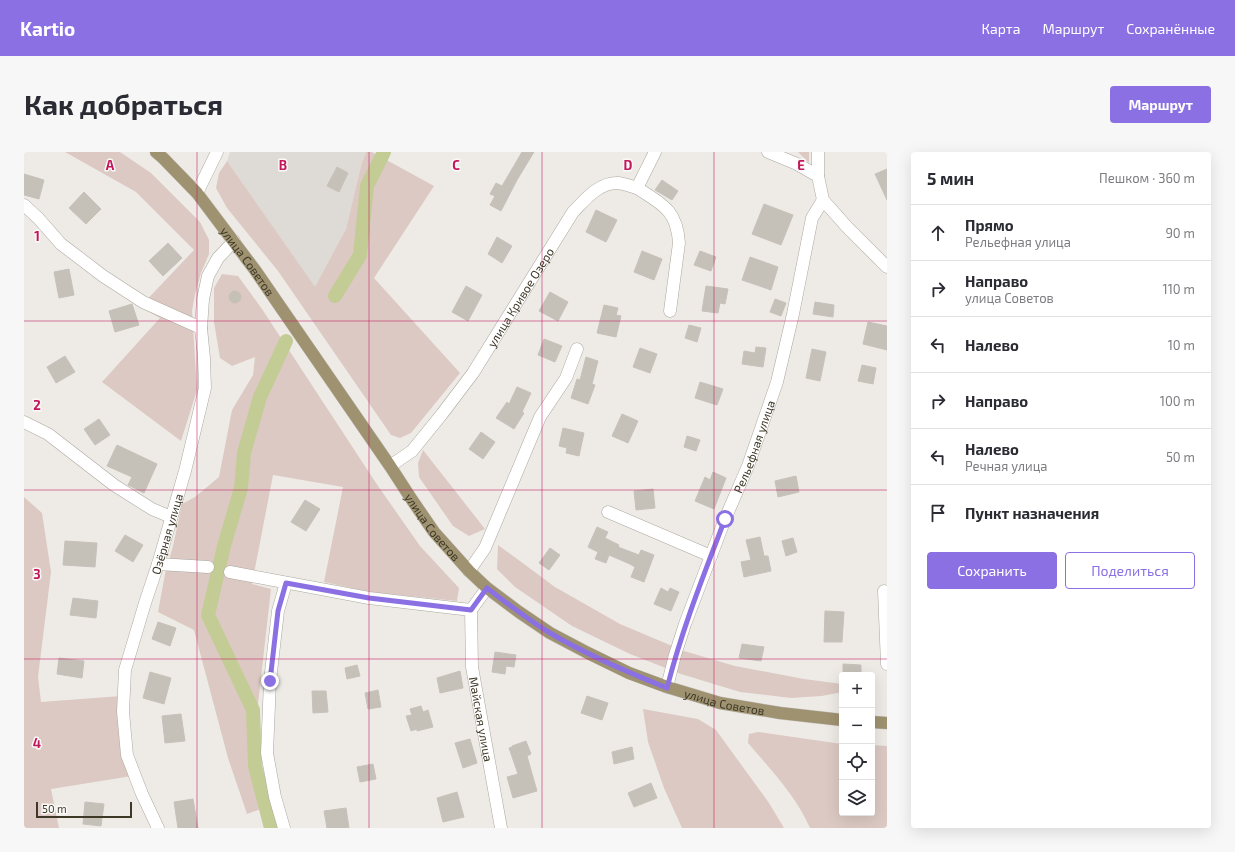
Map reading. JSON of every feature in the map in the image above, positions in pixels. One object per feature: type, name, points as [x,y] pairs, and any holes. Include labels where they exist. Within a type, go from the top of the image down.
[{"type":"main road","name":"улица Советов","points":[[156,152],[197,193],[234,241],[434,532],[469,571],[487,588],[550,633],[630,673],[667,688],[720,703],[780,713],[839,720]]},
{"type":"main road","points":[[875,722],[887,723]]},
{"type":"street","points":[[197,193],[217,152]]},
{"type":"street","points":[[636,188],[655,152]]},
{"type":"street","points":[[768,152],[797,164],[818,176]]},
{"type":"street","points":[[818,152],[818,176],[823,200],[847,227],[887,267]]},
{"type":"street","name":"улица Кривое Озеро","points":[[390,466],[412,450],[442,414],[472,373],[573,212],[594,192],[605,186],[617,183],[636,188],[665,206],[676,221],[679,232],[679,243],[670,311]]},
{"type":"street","name":"Рельефная улица","points":[[667,688],[675,655],[685,624],[725,519],[748,466],[777,382],[812,218],[823,200]]},
{"type":"street","points":[[24,205],[39,219],[61,244],[103,276],[143,302],[201,328]]},
{"type":"street","name":"Озёрная улица","points":[[158,828],[142,794],[127,756],[123,712],[125,670],[185,471],[205,388],[201,328],[203,299],[208,276],[218,258],[234,241]]},
{"type":"street","points":[[469,571],[485,548],[540,416],[566,378],[577,349]]},
{"type":"street","points":[[24,422],[48,434],[114,485],[152,509],[171,517]]},
{"type":"street","points":[[608,512],[711,556]]},
{"type":"street","points":[[158,564],[208,567]]},
{"type":"street","points":[[230,572],[369,598],[471,610],[487,588]]},
{"type":"street","points":[[284,828],[275,797],[267,753],[270,681],[278,611],[286,583]]},
{"type":"street","points":[[884,591],[887,664]]},
{"type":"street","name":"Майская улица","points":[[471,610],[472,667],[501,828]]},
{"type":"shaded area","points":[[65,152],[120,152],[151,173],[200,222],[209,240],[209,254],[201,273],[192,311],[197,390],[181,441],[102,382],[160,318],[140,307],[194,250],[136,192]]},
{"type":"shaded area","points":[[230,152],[366,152],[361,166],[346,229],[315,288],[227,161]]},
{"type":"shaded area","points":[[366,152],[372,152],[434,186],[374,278],[460,373],[411,433],[400,438],[391,435],[278,271],[227,208],[216,188],[219,173],[227,161],[315,287],[346,229],[361,166]]},
{"type":"shaded area","points":[[798,152],[809,152],[809,163]]},
{"type":"shaded area","points":[[222,274],[238,276],[262,309],[376,483],[420,546],[459,588],[457,601],[370,592],[324,582],[343,487],[273,475],[252,584],[271,589],[251,766],[264,808],[247,814],[228,758],[194,630],[158,612],[165,574],[182,504],[195,497],[219,477],[232,410],[253,375],[255,357],[232,366],[220,358],[214,322],[214,288]]},
{"type":"shaded area","points":[[423,450],[485,529],[469,536],[453,526],[419,477],[418,463]]},
{"type":"shaded area","points":[[24,497],[42,513],[51,572],[38,677],[41,702],[121,696],[132,776],[51,789],[59,828],[24,828]]},
{"type":"shaded area","points":[[498,545],[555,587],[620,624],[684,651],[735,666],[804,679],[839,684],[839,693],[822,696],[791,698],[740,692],[681,674],[630,654],[572,626],[515,587],[497,569]]},
{"type":"shaded area","points":[[643,709],[698,719],[716,730],[769,803],[784,828],[682,828],[664,788],[648,742]]},
{"type":"shaded area","points":[[758,732],[839,744],[839,816],[875,816],[875,745],[887,746],[887,828],[810,828],[798,805],[790,794],[748,743],[749,734]]},
{"type":"building","points":[[522,152],[534,152],[501,211],[490,205],[495,196],[490,194],[496,183],[502,186]]},
{"type":"building","points":[[337,167],[348,173],[339,192],[327,186]]},
{"type":"building","points":[[887,169],[887,200],[875,174]]},
{"type":"building","points":[[24,174],[44,180],[39,199],[24,195]]},
{"type":"building","points":[[662,180],[678,191],[672,200],[655,190]]},
{"type":"building","points":[[84,192],[101,209],[86,224],[69,208]]},
{"type":"building","points":[[764,204],[793,215],[781,245],[752,234]]},
{"type":"building","points":[[596,210],[617,220],[606,242],[586,232]]},
{"type":"building","points":[[497,237],[512,246],[502,263],[488,254]]},
{"type":"building","points":[[168,243],[182,258],[163,276],[149,261]]},
{"type":"building","points":[[642,251],[662,259],[654,280],[634,272]]},
{"type":"building","points":[[700,251],[716,257],[711,271],[694,265]]},
{"type":"building","points":[[750,257],[778,267],[771,290],[742,280]]},
{"type":"building","points":[[69,269],[74,295],[59,298],[54,272]]},
{"type":"building","points":[[466,286],[482,295],[468,321],[452,312]]},
{"type":"building","points":[[706,286],[728,289],[725,304],[720,303],[718,313],[702,311]]},
{"type":"building","points":[[233,291],[237,291],[241,297],[237,303],[233,303],[229,299],[229,295]]},
{"type":"building","points":[[550,292],[568,302],[558,321],[539,311]]},
{"type":"building","points":[[775,299],[786,303],[781,316],[770,312]]},
{"type":"building","points":[[815,302],[834,305],[833,317],[813,314]]},
{"type":"building","points":[[132,304],[139,325],[115,332],[109,311]]},
{"type":"building","points":[[604,305],[618,308],[616,315],[621,316],[616,337],[597,333]]},
{"type":"building","points":[[868,322],[887,326],[887,350],[863,344]]},
{"type":"building","points":[[689,325],[701,328],[697,342],[685,338]]},
{"type":"building","points":[[544,339],[562,346],[555,362],[538,355]]},
{"type":"building","points":[[756,347],[766,348],[763,367],[742,364],[744,351],[755,353]]},
{"type":"building","points":[[640,348],[657,354],[650,373],[633,367]]},
{"type":"building","points":[[812,349],[826,352],[820,381],[806,378]]},
{"type":"building","points":[[65,356],[75,372],[56,383],[47,367]]},
{"type":"building","points":[[586,357],[598,361],[592,384],[595,385],[588,404],[571,398],[577,379],[580,380]]},
{"type":"building","points":[[862,365],[876,368],[873,384],[858,381]]},
{"type":"building","points":[[700,382],[723,389],[717,405],[695,398]]},
{"type":"building","points":[[517,387],[531,393],[522,412],[524,413],[514,429],[496,418],[507,402],[509,404]]},
{"type":"building","points":[[622,414],[638,421],[628,443],[612,436]]},
{"type":"building","points":[[99,419],[110,435],[95,445],[84,429]]},
{"type":"building","points":[[563,428],[584,433],[579,456],[566,453],[567,448],[559,446]]},
{"type":"building","points":[[481,432],[495,442],[483,459],[469,449]]},
{"type":"building","points":[[687,436],[700,440],[696,451],[684,447]]},
{"type":"building","points":[[117,445],[157,464],[144,493],[128,485],[132,477],[107,466]]},
{"type":"building","points":[[713,472],[726,478],[714,509],[695,501],[705,477],[710,480]]},
{"type":"building","points":[[796,476],[799,492],[778,497],[775,481]]},
{"type":"building","points":[[653,489],[655,508],[636,510],[634,491]]},
{"type":"building","points":[[305,500],[320,509],[306,531],[291,522]]},
{"type":"building","points":[[597,527],[608,532],[605,538],[619,545],[618,547],[639,555],[641,550],[654,555],[644,582],[631,577],[635,567],[630,564],[609,555],[606,563],[595,559],[598,552],[588,547]]},
{"type":"building","points":[[125,535],[143,545],[133,562],[115,551]]},
{"type":"building","points":[[760,537],[764,556],[768,556],[771,571],[744,577],[741,562],[751,560],[746,540]]},
{"type":"building","points":[[793,538],[797,552],[786,556],[782,541]]},
{"type":"building","points":[[65,541],[97,543],[95,567],[63,565]]},
{"type":"building","points":[[550,548],[560,555],[549,570],[539,563]]},
{"type":"building","points":[[661,588],[668,592],[670,588],[679,592],[671,611],[654,604]]},
{"type":"building","points":[[73,598],[98,601],[96,618],[70,615]]},
{"type":"building","points":[[825,611],[844,612],[842,642],[824,642]]},
{"type":"building","points":[[158,622],[176,628],[170,646],[152,639]]},
{"type":"building","points":[[742,644],[764,647],[761,661],[739,658]]},
{"type":"building","points":[[495,652],[516,655],[514,667],[506,666],[505,674],[492,672]]},
{"type":"building","points":[[59,658],[84,661],[82,678],[57,674]]},
{"type":"building","points":[[843,664],[861,665],[861,672],[843,672]]},
{"type":"building","points":[[357,665],[360,676],[347,679],[345,668]]},
{"type":"building","points":[[460,671],[463,688],[440,693],[437,678]]},
{"type":"building","points":[[150,672],[171,678],[164,704],[143,698]]},
{"type":"building","points":[[378,690],[381,707],[368,709],[365,693]]},
{"type":"building","points":[[312,691],[326,691],[328,712],[313,713]]},
{"type":"building","points":[[587,696],[608,703],[602,720],[581,713]]},
{"type":"building","points":[[421,706],[423,712],[428,710],[433,727],[411,731],[406,716],[412,715],[410,709]]},
{"type":"building","points":[[181,714],[185,741],[165,743],[162,716]]},
{"type":"building","points":[[470,739],[477,763],[463,768],[455,743]]},
{"type":"building","points":[[526,741],[531,754],[527,756],[537,791],[513,798],[507,777],[518,774],[509,748]]},
{"type":"building","points":[[632,747],[634,759],[614,764],[612,752]]},
{"type":"building","points":[[373,764],[376,779],[360,782],[357,767]]},
{"type":"building","points":[[651,783],[657,798],[634,807],[628,793]]},
{"type":"building","points":[[457,792],[464,817],[443,822],[437,798]]},
{"type":"building","points":[[193,799],[198,828],[178,828],[174,802]]},
{"type":"building","points":[[85,802],[104,804],[101,826],[83,824]]},
{"type":"building","points":[[346,808],[349,828],[327,828],[324,811]]},
{"type":"waterway","points":[[335,296],[360,255],[367,186],[384,152]]},
{"type":"waterway","points":[[271,828],[255,766],[253,710],[208,615],[224,546],[241,488],[244,453],[260,397],[286,341]]},
{"type":"route","points":[[270,681],[278,611],[286,583],[369,598],[471,610],[487,588],[550,633],[630,673],[667,688],[675,655],[685,624],[725,519]]}]
